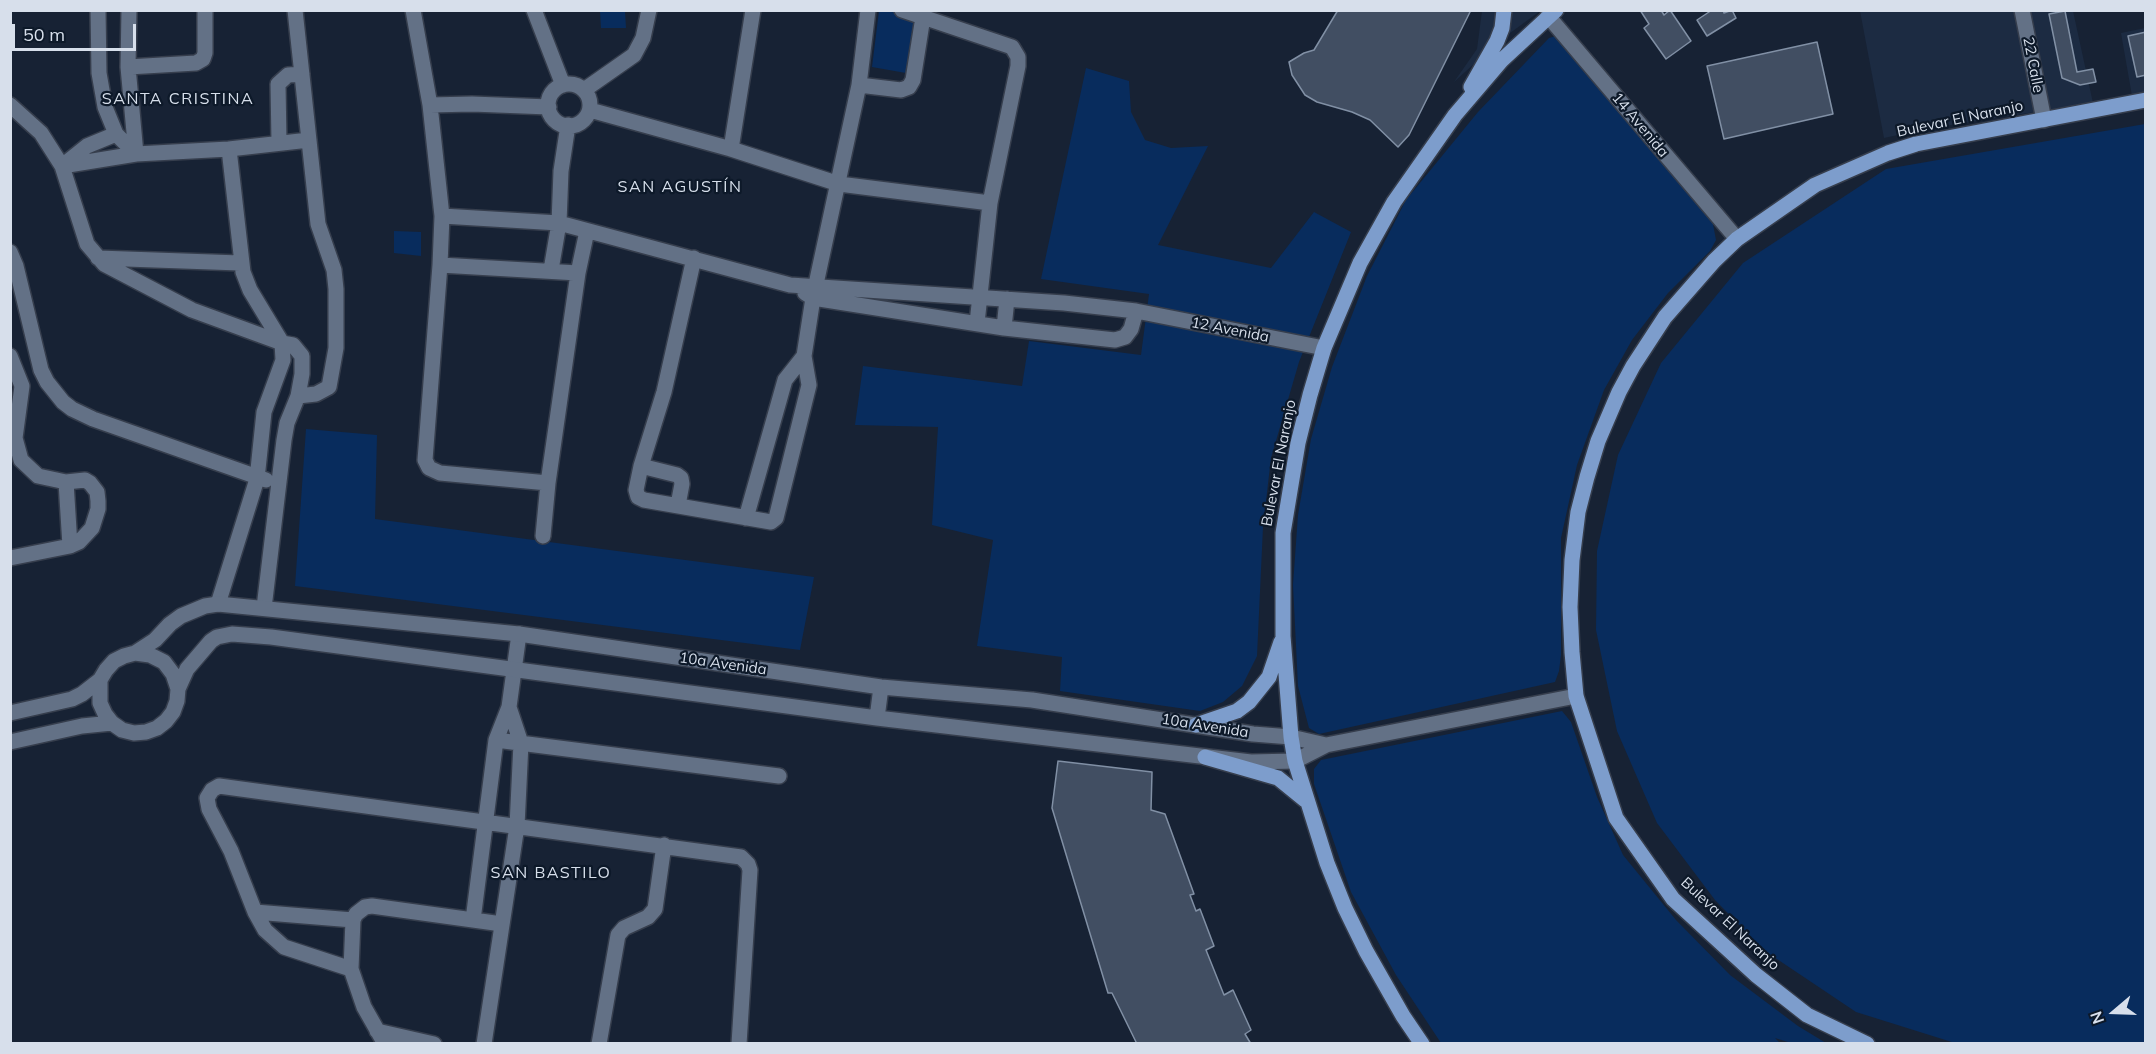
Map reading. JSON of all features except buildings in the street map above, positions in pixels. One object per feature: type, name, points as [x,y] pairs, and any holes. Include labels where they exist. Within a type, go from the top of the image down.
[{"type":"main road","points":[[1455,115],[1497,41],[1502,28],[1504,10]]},
{"type":"main road","name":"Bulevar El Naranjo","points":[[1422,1044],[1403,1016],[1366,951],[1345,908],[1327,863],[1295,761],[1283,636],[1281,584],[1283,533],[1289,487],[1300,434],[1324,348],[1360,263],[1394,201],[1455,115],[1502,60],[1549,12]]},
{"type":"main road","name":"Bulevar El Naranjo","points":[[1867,1044],[1807,1015],[1756,975],[1673,899],[1616,818],[1576,696],[1570,607],[1572,560],[1582,495],[1598,441],[1619,392],[1654,333],[1684,294],[1737,239],[1815,185],[1888,153],[1916,144],[2145,100]]},
{"type":"main road","points":[[1196,725],[1237,711],[1257,694],[1269,677],[1283,636]]},
{"type":"main road","points":[[1205,757],[1278,778],[1306,801]]},
{"type":"street","points":[[98,10],[101,91],[105,107],[116,134],[136,154]]},
{"type":"street","points":[[129,10],[128,67],[136,154]]},
{"type":"street","points":[[128,67],[196,63],[202,59],[205,53],[205,10]]},
{"type":"street","points":[[295,10],[318,224],[336,279],[336,348],[329,387],[316,394],[298,396]]},
{"type":"street","points":[[413,10],[430,105],[442,216],[425,460],[429,468],[440,472],[548,483]]},
{"type":"street","points":[[534,10],[563,85]]},
{"type":"street","points":[[584,90],[634,55],[643,38],[649,10]]},
{"type":"street","points":[[731,149],[753,10]]},
{"type":"street","points":[[694,258],[664,392],[641,466],[636,490],[638,497],[771,522],[776,518],[809,385],[804,356],[814,292],[860,85],[868,10]]},
{"type":"street","points":[[902,10],[1012,47],[1018,57],[990,202],[977,323]]},
{"type":"street","name":"22 Calle","points":[[2022,10],[2044,120]]},
{"type":"street","name":"14 Avenida","points":[[1549,12],[1737,239]]},
{"type":"street","points":[[860,85],[901,90],[909,87],[913,80],[923,17]]},
{"type":"street","points":[[279,142],[278,84],[288,75],[302,74]]},
{"type":"street","points":[[570,84],[584,90],[590,103],[590,110],[581,122],[568,125],[555,120],[549,107],[553,92],[563,85],[570,84]]},
{"type":"street","points":[[10,105],[41,133],[62,166],[87,244],[98,258],[112,269],[192,310],[293,345],[302,356],[304,368],[284,440],[264,608]]},
{"type":"street","points":[[430,105],[549,107]]},
{"type":"street","points":[[590,110],[731,149],[839,184],[990,202]]},
{"type":"street","points":[[551,270],[568,125]]},
{"type":"street","points":[[62,166],[87,146],[116,134]]},
{"type":"street","points":[[62,166],[136,154],[309,140]]},
{"type":"street","points":[[218,604],[257,479],[264,412],[283,360],[282,343],[250,290],[240,263],[230,148]]},
{"type":"street","points":[[442,216],[558,223],[814,292],[1004,328],[1115,340],[1125,337],[1131,328],[1136,311]]},
{"type":"street","points":[[543,536],[548,483],[578,273],[587,231]]},
{"type":"street","points":[[10,252],[18,274],[41,370],[47,382],[63,402],[82,415],[257,479],[278,483]]},
{"type":"street","points":[[98,258],[240,263]]},
{"type":"street","points":[[440,265],[578,273]]},
{"type":"street","name":"12 Avenida","points":[[814,292],[1064,303],[1136,311],[1324,348]]},
{"type":"street","points":[[1004,328],[1007,299]]},
{"type":"street","points":[[10,558],[70,546],[79,542],[92,528],[98,509],[97,492],[90,483],[85,480],[66,482],[38,476],[26,467],[18,453],[15,438],[22,386],[11,356]]},
{"type":"street","points":[[746,518],[785,380],[804,356]]},
{"type":"street","points":[[261,436],[275,435],[284,440]]},
{"type":"street","points":[[641,466],[681,478],[678,505]]},
{"type":"street","points":[[66,482],[70,546]]},
{"type":"street","name":"10a Avenida","points":[[135,653],[155,640],[181,616],[205,606],[218,604],[519,634],[881,687],[1032,700],[1253,734],[1291,737],[1326,745]]},
{"type":"street","name":"10a Avenida","points":[[178,689],[187,669],[206,646],[217,638],[232,634],[271,637],[877,718],[1251,762],[1295,761],[1326,745],[1576,696]]},
{"type":"street","points":[[473,920],[496,740],[508,707],[519,634]]},
{"type":"street","points":[[10,713],[72,699],[92,688],[114,661],[135,653],[150,655],[164,662],[173,674],[178,689],[177,701],[173,712],[157,728],[134,733],[112,723],[105,714],[100,703],[100,680]]},
{"type":"street","points":[[877,718],[881,687]]},
{"type":"street","points":[[484,1044],[517,826],[521,743],[508,707]]},
{"type":"street","points":[[10,742],[82,726],[112,723]]},
{"type":"street","points":[[496,740],[779,776]]},
{"type":"street","points":[[351,969],[284,947],[265,930],[255,912],[231,850],[207,804],[209,793],[215,787],[736,855],[748,864],[750,870],[739,1044]]},
{"type":"street","points":[[599,1044],[616,939],[621,931],[648,916],[655,909],[664,845]]},
{"type":"street","points":[[435,1044],[381,1037],[364,1007],[351,969],[353,920],[360,910],[372,906],[502,924]]},
{"type":"street","points":[[255,912],[353,920]]},
{"type":"shaded area","points":[[600,11],[625,11],[626,28],[601,28]]},
{"type":"shaded area","points":[[879,11],[915,14],[906,73],[872,67]]},
{"type":"shaded area","points":[[1482,11],[1540,11],[1498,42],[1454,82],[1477,49]]},
{"type":"shaded area","points":[[1860,11],[2073,11],[2093,103],[1925,129],[1884,138]]},
{"type":"shaded area","points":[[2145,28],[2145,92],[2132,96],[2121,33]]},
{"type":"shaded area","points":[[1556,36],[1712,219],[1716,240],[1710,251],[1668,293],[1632,340],[1604,390],[1577,465],[1561,538],[1561,655],[1555,682],[1319,734],[1309,728],[1298,686],[1293,585],[1298,515],[1311,439],[1332,367],[1367,276],[1406,200],[1478,112],[1549,38]]},
{"type":"shaded area","points":[[1086,68],[1129,81],[1131,112],[1145,140],[1171,148],[1208,146],[1158,245],[1271,268],[1314,212],[1351,232],[1299,362],[1271,458],[1263,527],[1257,656],[1242,686],[1223,702],[1200,711],[1060,691],[1062,657],[977,646],[993,540],[932,525],[938,427],[855,425],[863,366],[1022,386],[1029,341],[1141,355],[1149,294],[1041,279]]},
{"type":"shaded area","points":[[2145,124],[2145,1043],[1955,1043],[1856,1012],[1765,951],[1715,900],[1657,823],[1617,731],[1596,630],[1597,551],[1618,455],[1661,363],[1743,263],[1886,169]]},
{"type":"shaded area","points":[[394,231],[421,232],[421,256],[394,253]]},
{"type":"shaded area","points":[[306,429],[377,435],[375,519],[814,577],[800,650],[295,586]]},
{"type":"shaded area","points":[[1562,711],[1571,722],[1597,797],[1623,855],[1676,920],[1730,975],[1798,1026],[1826,1043],[1791,1043],[1775,1038],[1780,1043],[1441,1043],[1396,975],[1351,892],[1314,784],[1314,769],[1321,760]]},
{"type":"district","name":"SANTA CRISTINA","points":[[178,99]]},
{"type":"district","name":"SAN AGUSTÍN","points":[[680,187]]},
{"type":"district","name":"SAN BASTILO","points":[[551,873]]}]
